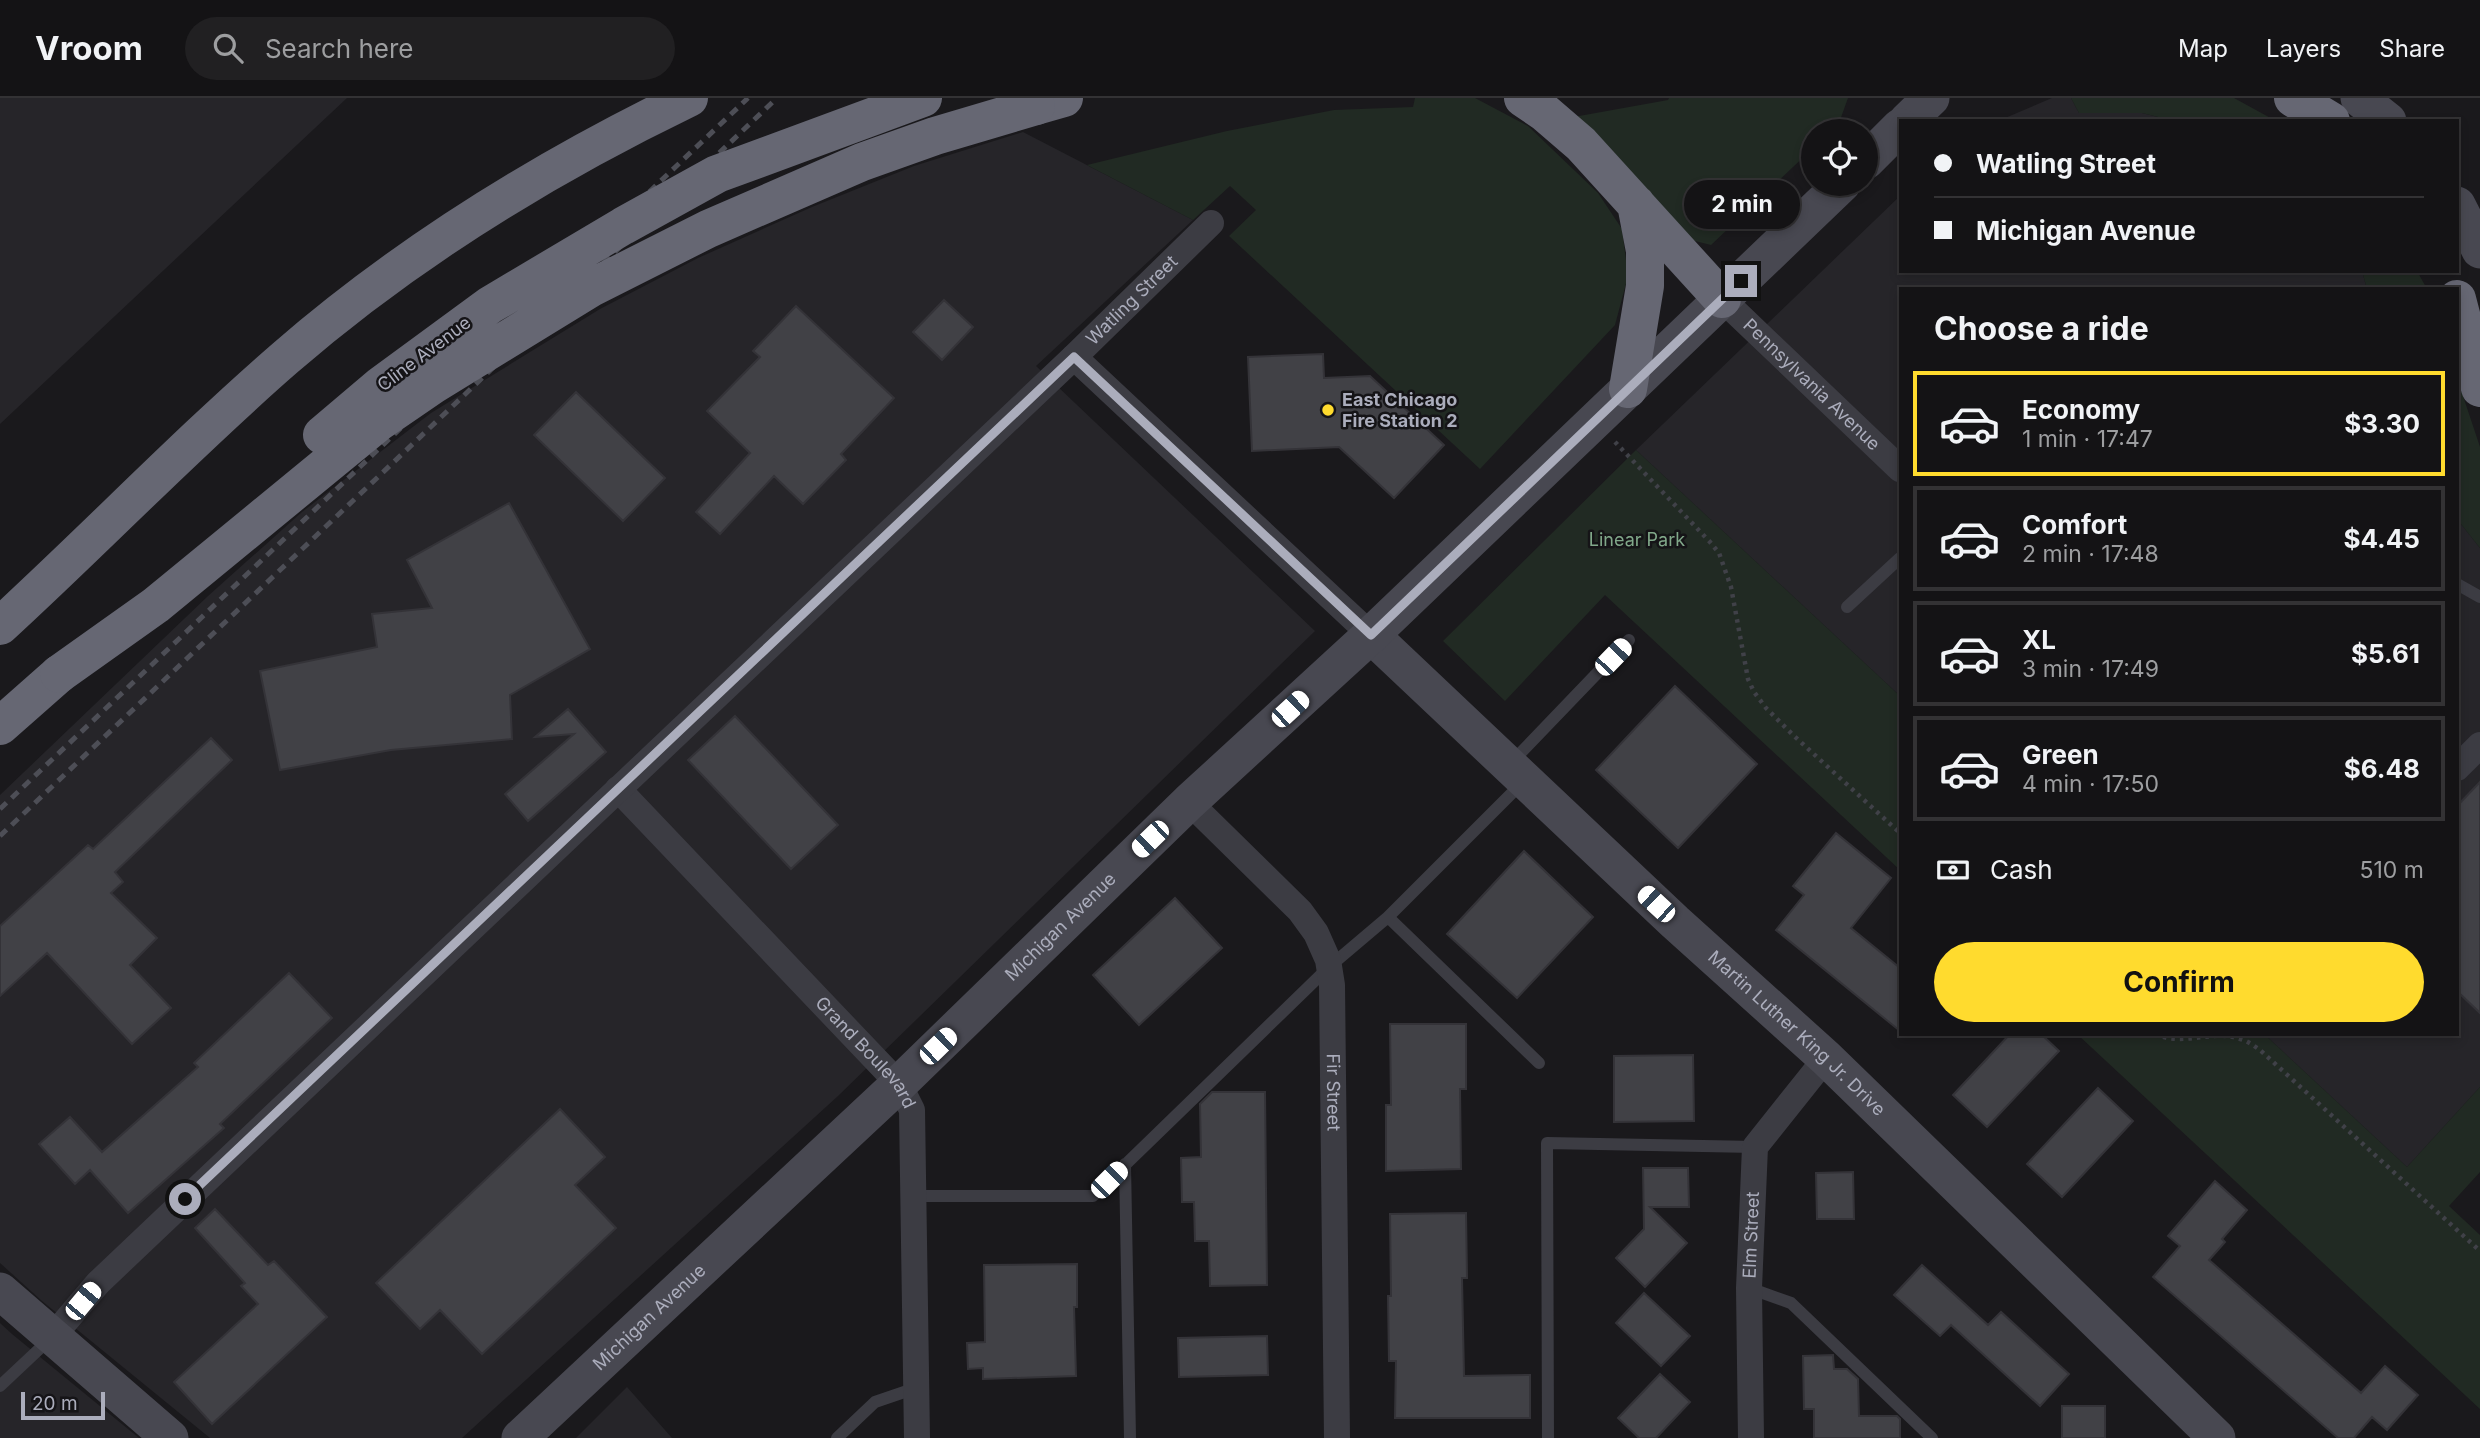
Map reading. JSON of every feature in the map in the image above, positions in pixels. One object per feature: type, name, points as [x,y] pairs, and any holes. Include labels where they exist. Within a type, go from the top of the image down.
[{"type":"highway","points":[[0,626],[285,358],[400,267],[520,187],[689,98]]},
{"type":"highway","name":"Cline Avenue","points":[[0,726],[59,674],[143,591],[270,478],[382,384],[490,305],[717,174],[923,98]]},
{"type":"highway","points":[[1522,98],[1545,113],[1581,144],[1722,299]]},
{"type":"highway","points":[[2293,98],[2328,119]]},
{"type":"highway","points":[[59,674],[156,605],[379,422],[433,385],[591,288],[708,229],[862,162],[948,132],[1050,102]]},
{"type":"highway","points":[[1628,389],[1645,286],[1645,250],[1636,204]]},
{"type":"highway","points":[[2459,307],[2480,388]]},
{"type":"main road","points":[[1910,119],[1931,98]]},
{"type":"main road","points":[[2359,98],[2385,119]]},
{"type":"main road","points":[[1878,149],[1899,128]]},
{"type":"main road","name":"Michigan Avenue","points":[[520,1438],[899,1084],[1189,802],[1371,635],[1829,196]]},
{"type":"main road","points":[[2459,209],[2480,250]]},
{"type":"main road","name":"Martin Luther King Jr. Drive","points":[[1371,635],[1675,922],[1826,1058],[2217,1438]]},
{"type":"main road","points":[[0,1291],[170,1438]]},
{"type":"street","name":"Watling Street","points":[[53,1336],[98,1283],[1074,357],[1211,223]]},
{"type":"street","name":"Pennsylvania Avenue","points":[[1722,299],[1899,468]]},
{"type":"street","points":[[1074,357],[1371,635]]},
{"type":"street","points":[[2459,766],[2480,745]]},
{"type":"street","name":"Grand Boulevard","points":[[618,789],[899,1084],[912,1110],[917,1438]]},
{"type":"street","name":"Fir Street","points":[[1189,802],[1300,911],[1316,933],[1329,967],[1332,985],[1337,1438]]},
{"type":"street","points":[[1755,1147],[1826,1058]]},
{"type":"street","name":"Elm Street","points":[[1751,1438],[1749,1288],[1755,1147]]},
{"type":"lane","points":[[1847,607],[1899,559]]},
{"type":"lane","points":[[2459,585],[2480,597]]},
{"type":"lane","points":[[913,1196],[1093,1196],[1329,967],[1388,917],[1517,773],[1629,640]]},
{"type":"lane","points":[[1388,917],[1539,1063]]},
{"type":"lane","points":[[1548,1438],[1547,1143],[1755,1147]]},
{"type":"lane","points":[[1125,1164],[1130,1438]]},
{"type":"lane","points":[[1749,1288],[1791,1303],[1932,1438]]},
{"type":"lane","points":[[0,1386],[53,1336]]},
{"type":"lane","points":[[837,1438],[876,1402],[916,1388]]},
{"type":"path","points":[[1595,421],[1719,553],[1731,587],[1748,679],[1766,708],[1899,832]]},
{"type":"path","points":[[2164,1036],[2181,1040],[2231,1036],[2260,1050],[2480,1251]]},
{"type":"shaded area","points":[[0,98],[347,98],[0,424]]},
{"type":"shaded area","points":[[2052,98],[2071,98],[2079,113],[2142,113],[2166,119],[2003,119]]},
{"type":"shaded area","points":[[1023,132],[1193,220],[1036,366],[1315,631],[838,1096],[462,1438],[210,1438],[42,1301],[0,1263],[0,795],[208,596],[302,512],[431,413],[600,309],[698,258],[812,207],[914,166]]},
{"type":"shaded area","points":[[1899,197],[1899,273],[2363,273],[2366,287],[1899,287],[1899,695],[1636,450]]},
{"type":"shaded area","points":[[2459,522],[2480,548],[2480,1087],[2407,1167],[2266,1036],[2459,1036]]},
{"type":"shaded area","points":[[0,1323],[12,1334],[139,1438],[0,1438]]},
{"type":"shaded area","points":[[627,1387],[672,1438],[576,1438]]},
{"type":"green space","points":[[1415,98],[1475,98],[1528,126],[1598,193],[1622,229],[1628,276],[1615,325],[1480,469],[1229,236],[1256,210],[1230,186],[1193,220],[1087,165],[1227,131],[1334,110],[1413,107]]},
{"type":"green space","points":[[1848,98],[1840,119],[1801,119],[1801,159],[1711,245],[1691,240],[1568,118],[1668,100]]},
{"type":"green space","points":[[2071,98],[2234,98],[2272,119],[2166,119],[2142,113],[2079,113]]},
{"type":"green space","points":[[2363,273],[2418,273],[2426,287],[2366,287]]},
{"type":"green space","points":[[2459,384],[2480,447],[2480,548],[2459,522]]},
{"type":"green space","name":"Linear Park","points":[[1636,450],[1899,695],[1899,869],[1605,595],[1505,701],[1443,641]]},
{"type":"green space","points":[[2079,1036],[2266,1036],[2407,1167],[2480,1087],[2480,1172],[2449,1206],[2480,1235],[2480,1409]]},
{"type":"building","points":[[944,300],[973,327],[942,360],[913,332]]},
{"type":"building","points":[[796,306],[894,398],[841,454],[846,460],[803,504],[774,476],[720,534],[696,512],[750,453],[707,411],[760,357],[753,351]]},
{"type":"building","name":"East Chicago Fire Station 2","points":[[1323,354],[1324,378],[1370,376],[1444,445],[1394,498],[1339,447],[1252,451],[1248,357]]},
{"type":"building","points":[[576,392],[665,478],[623,521],[534,435]]},
{"type":"building","points":[[509,503],[590,649],[510,695],[512,739],[391,750],[280,770],[260,671],[377,647],[372,614],[432,608],[407,560]]},
{"type":"building","points":[[1675,686],[1757,764],[1678,848],[1596,770]]},
{"type":"building","points":[[568,709],[606,752],[528,821],[505,794],[574,734],[535,737]]},
{"type":"building","points":[[735,716],[838,825],[791,869],[688,760]]},
{"type":"building","points":[[211,738],[232,760],[115,872],[123,882],[111,893],[157,938],[130,965],[171,1008],[132,1044],[47,953],[0,996],[0,926],[88,845],[93,849]]},
{"type":"building","points":[[2480,782],[2480,1013],[2459,993],[2459,804]]},
{"type":"building","points":[[1836,833],[1891,878],[1851,928],[1899,967],[1899,1030],[1776,930],[1804,895],[1793,886]]},
{"type":"building","points":[[1524,851],[1593,917],[1517,998],[1447,934]]},
{"type":"building","points":[[1175,898],[1222,948],[1139,1025],[1093,975]]},
{"type":"building","points":[[289,973],[332,1018],[220,1124],[224,1128],[128,1213],[90,1170],[75,1184],[39,1144],[70,1117],[102,1152],[198,1067],[194,1063]]},
{"type":"building","points":[[1390,1024],[1466,1024],[1466,1089],[1460,1089],[1461,1169],[1386,1171],[1386,1105],[1391,1105]]},
{"type":"building","points":[[2008,1036],[2043,1036],[2059,1051],[1987,1127],[1953,1095]]},
{"type":"building","points":[[1693,1055],[1694,1121],[1614,1122],[1614,1056]]},
{"type":"building","points":[[2098,1088],[2133,1121],[2062,1197],[2027,1164]]},
{"type":"building","points":[[1212,1092],[1265,1092],[1267,1285],[1210,1286],[1209,1241],[1195,1241],[1194,1202],[1182,1202],[1181,1158],[1201,1157],[1200,1104]]},
{"type":"building","points":[[560,1109],[605,1157],[575,1185],[616,1228],[482,1354],[440,1310],[420,1329],[376,1283]]},
{"type":"building","points":[[1643,1168],[1688,1168],[1689,1207],[1650,1207],[1687,1243],[1645,1287],[1616,1258],[1644,1229]]},
{"type":"building","points":[[1853,1172],[1854,1219],[1817,1219],[1816,1173]]},
{"type":"building","points":[[2215,1181],[2247,1210],[2222,1239],[2225,1242],[2209,1260],[2361,1393],[2385,1366],[2418,1395],[2387,1430],[2372,1417],[2354,1438],[2338,1438],[2153,1277],[2180,1246],[2168,1236]]},
{"type":"building","points":[[215,1209],[268,1265],[274,1261],[327,1317],[212,1424],[174,1382],[258,1304],[241,1286],[245,1283],[195,1228]]},
{"type":"building","points":[[1466,1213],[1467,1278],[1462,1278],[1464,1376],[1530,1375],[1530,1418],[1395,1418],[1396,1361],[1389,1361],[1390,1214]]},
{"type":"building","points":[[1077,1264],[1077,1307],[1074,1307],[1076,1376],[983,1379],[983,1368],[968,1369],[967,1343],[985,1342],[984,1265]]},
{"type":"building","points":[[1922,1265],[1988,1325],[2001,1312],[2069,1374],[2040,1406],[1951,1325],[1940,1336],[1894,1295]]},
{"type":"building","points":[[1644,1293],[1690,1336],[1661,1366],[1616,1323]]},
{"type":"building","points":[[1267,1336],[1268,1375],[1179,1377],[1178,1338]]},
{"type":"building","points":[[1833,1355],[1834,1369],[1847,1369],[1858,1379],[1859,1416],[1897,1416],[1900,1419],[1900,1438],[1814,1438],[1814,1409],[1804,1409],[1803,1356]]},
{"type":"building","points":[[1660,1374],[1690,1402],[1656,1438],[1639,1438],[1618,1418]]},
{"type":"building","points":[[2062,1406],[2105,1406],[2105,1438],[2062,1438]]},
{"type":"railway","points":[[0,809],[748,98]]},
{"type":"railway","points":[[0,836],[777,98]]},
{"type":"place","name":"East Chicago Fire Station 2","points":[[1328,410]]},
{"type":"route","points":[[185,1199],[1074,357],[1371,635],[1741,281]]}]
